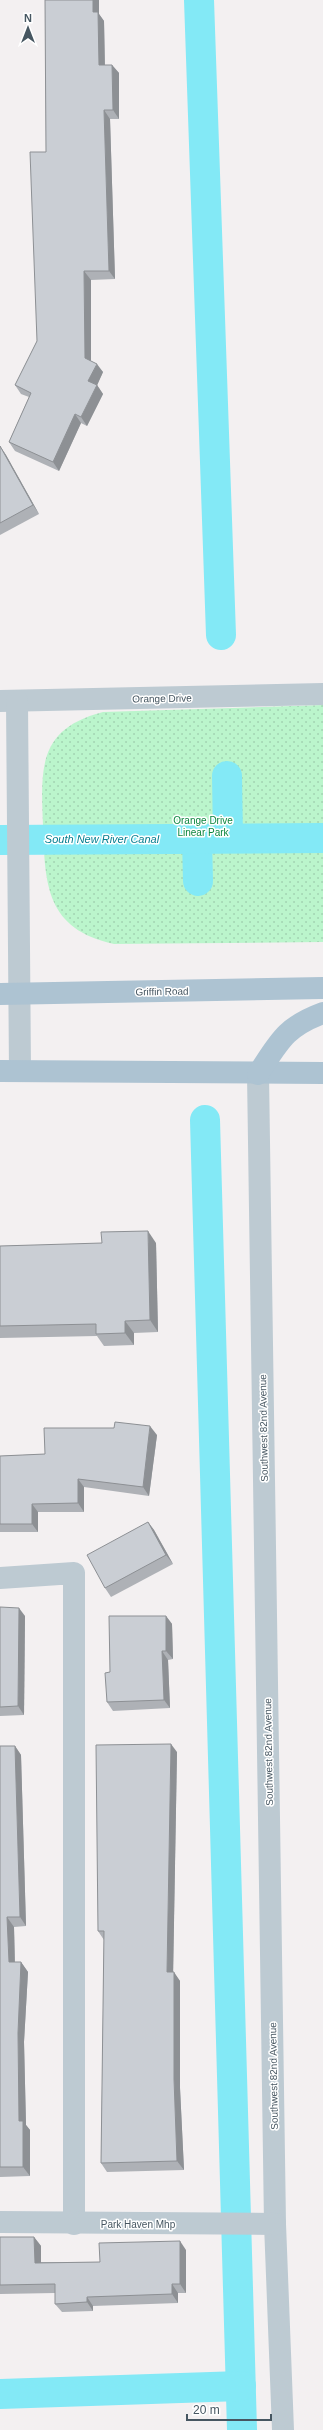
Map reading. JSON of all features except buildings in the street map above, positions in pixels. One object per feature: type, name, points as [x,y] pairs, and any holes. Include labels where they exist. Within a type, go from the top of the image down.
[{"type":"main road","name":"Griffin Road","points":[[10,994],[323,988]]},
{"type":"main road","points":[[258,1074],[284,1035],[308,1019],[323,1013]]},
{"type":"main road","points":[[10,1071],[258,1074],[323,1073]]},
{"type":"street","name":"Orange Drive","points":[[9,701],[323,694]]},
{"type":"street","points":[[9,701],[18,752],[21,946],[10,994],[10,1071]]},
{"type":"street","name":"Southwest 82nd Avenue","points":[[258,1074],[274,2224],[283,2430]]},
{"type":"street","points":[[0,1578],[74,1573],[74,2224]]},
{"type":"street","name":"Park Haven Mhp","points":[[0,2222],[74,2224],[274,2224]]},
{"type":"green space","name":"Orange Drive Linear Park","points":[[323,705],[323,942],[114,944],[92,937],[74,928],[62,916],[54,902],[48,885],[45,867],[42,787],[44,769],[48,754],[54,741],[66,729],[81,719],[103,712]]},
{"type":"waterway","points":[[199,0],[221,635]]},
{"type":"waterway","points":[[227,776],[228,838]]},
{"type":"waterway","points":[[197,838],[198,881]]},
{"type":"waterway","name":"South New River Canal","points":[[0,840],[323,838]]},
{"type":"waterway","points":[[205,1120],[242,2430]]},
{"type":"waterway","points":[[0,2394],[241,2386]]}]
